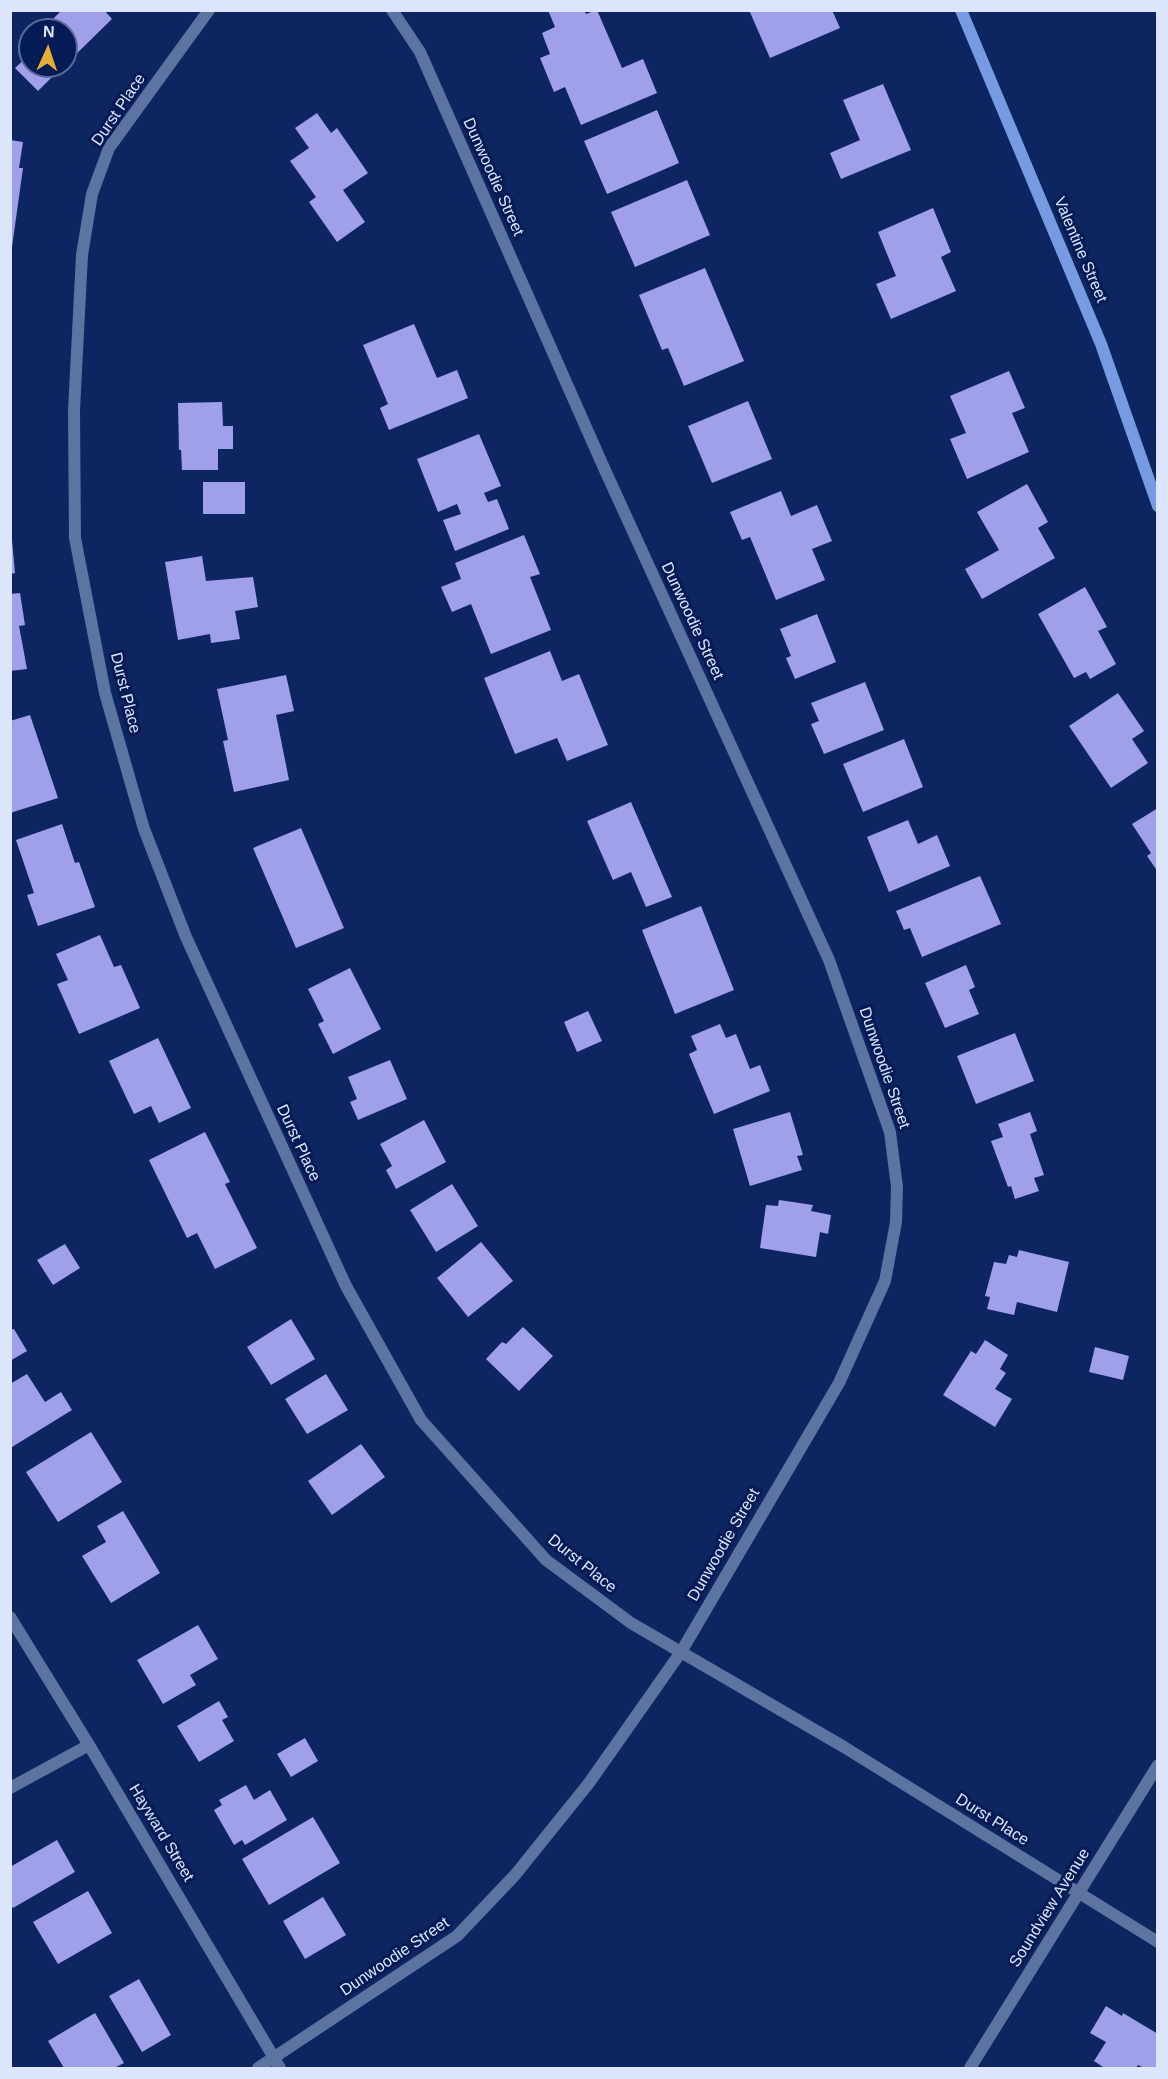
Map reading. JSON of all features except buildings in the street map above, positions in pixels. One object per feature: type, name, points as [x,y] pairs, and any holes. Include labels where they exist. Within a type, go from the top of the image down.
[{"type":"street","name":"Durst Place","points":[[209,10],[109,148],[92,194],[82,255],[74,410],[75,538],[105,693],[144,829],[186,937],[346,1286],[421,1420],[546,1560],[631,1623],[844,1747],[1158,1942]]},
{"type":"street","name":"Dunwoodie Street","points":[[258,2068],[277,2063],[457,1936],[515,1875],[590,1783],[681,1652],[838,1383],[885,1281],[896,1222],[897,1187],[890,1132],[829,960],[603,468],[420,52],[393,10]]},
{"type":"street","name":"Valentine Street","points":[[961,10],[1101,344],[1158,506]]},
{"type":"street","name":"Hayward Street","points":[[10,1617],[89,1745],[277,2063]]},
{"type":"street","points":[[10,1788],[89,1745]]},
{"type":"street","name":"Soundview Avenue","points":[[970,2068],[1158,1765]]}]
